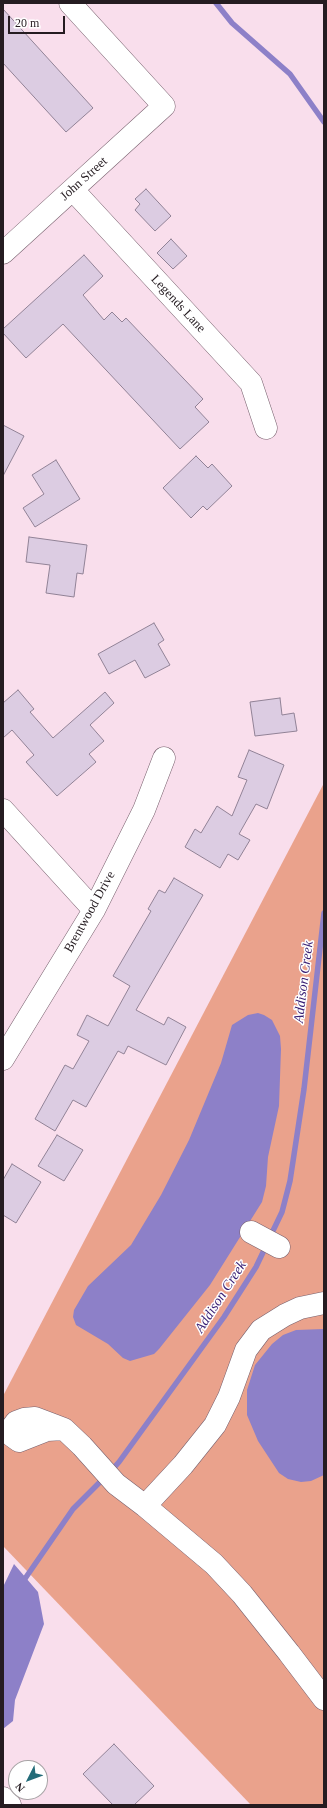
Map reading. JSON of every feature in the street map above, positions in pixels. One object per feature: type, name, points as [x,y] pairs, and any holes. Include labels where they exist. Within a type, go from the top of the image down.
[{"type":"street","name":"John Street","points":[[3,252],[164,106],[70,3]]},
{"type":"street","name":"Legends Lane","points":[[72,190],[251,383],[266,428]]},
{"type":"street","name":"Brentwood Drive","points":[[3,1059],[94,910],[144,810],[164,758]]},
{"type":"street","points":[[3,810],[94,910]]},
{"type":"street","points":[[254,1234],[279,1247]]},
{"type":"street","points":[[146,1506],[183,1465],[215,1424],[229,1397],[246,1350],[257,1335],[270,1322],[300,1308],[324,1303]]},
{"type":"street","points":[[64,1429],[116,1484],[146,1506],[214,1564],[242,1594],[290,1653],[324,1699]]},
{"type":"street","points":[[3,1798],[10,1805]]},
{"type":"shaded area","points":[[324,783],[324,1805],[251,1805],[3,1546],[3,1396]]},
{"type":"shaded area","points":[[258,1013],[272,1020],[280,1036],[281,1049],[279,1106],[268,1157],[266,1186],[262,1202],[210,1285],[159,1349],[154,1354],[130,1361],[123,1358],[108,1344],[76,1325],[73,1317],[74,1310],[88,1286],[131,1245],[161,1195],[189,1140],[221,1063],[232,1025],[248,1015]]},
{"type":"shaded area","points":[[324,1329],[324,1475],[311,1481],[301,1482],[288,1479],[279,1473],[258,1441],[247,1415],[247,1390],[255,1365],[272,1344],[283,1335],[296,1330]]},
{"type":"shaded area","points":[[14,1564],[38,1592],[44,1624],[15,1700],[13,1721],[3,1729],[3,1587]]},
{"type":"building","points":[[3,9],[93,108],[66,132],[3,63]]},
{"type":"building","points":[[146,189],[171,216],[155,231],[135,210],[140,204],[135,199]]},
{"type":"building","points":[[171,239],[187,256],[173,269],[157,253]]},
{"type":"building","points":[[84,255],[103,276],[83,295],[104,320],[112,312],[122,322],[126,318],[203,399],[195,407],[209,422],[180,449],[63,324],[26,358],[3,333],[3,329]]},
{"type":"building","points":[[3,425],[24,436],[3,476]]},
{"type":"building","points":[[196,456],[208,468],[212,464],[232,486],[207,510],[203,506],[191,518],[163,488]]},
{"type":"building","points":[[56,460],[80,499],[35,527],[23,508],[44,494],[32,475]]},
{"type":"building","points":[[29,537],[87,545],[83,574],[77,573],[74,597],[46,593],[50,565],[26,562]]},
{"type":"building","points":[[154,623],[164,640],[158,644],[170,665],[145,678],[135,660],[109,674],[98,654]]},
{"type":"building","points":[[18,690],[34,709],[30,712],[53,738],[105,692],[114,703],[90,725],[104,741],[89,754],[96,762],[57,796],[26,762],[34,755],[12,730],[3,738],[3,703]]},
{"type":"building","points":[[280,698],[282,715],[294,713],[297,731],[255,736],[250,702]]},
{"type":"building","points":[[249,750],[284,765],[267,809],[256,804],[239,834],[250,840],[238,860],[228,854],[220,868],[185,847],[195,829],[201,833],[217,806],[232,816],[247,780],[238,777]]},
{"type":"building","points":[[174,878],[203,895],[136,1010],[164,1025],[168,1017],[186,1027],[166,1065],[128,1046],[124,1054],[118,1051],[86,1107],[73,1100],[55,1131],[35,1119],[65,1065],[73,1069],[89,1041],[77,1035],[87,1015],[108,1026],[130,986],[113,976],[151,911],[148,909],[159,890],[165,893]]},
{"type":"building","points":[[57,1135],[83,1150],[64,1181],[38,1166]]},
{"type":"building","points":[[12,1164],[41,1182],[16,1223],[3,1215],[3,1180]]},
{"type":"building","points":[[114,1744],[154,1786],[134,1805],[113,1805],[83,1774]]},
{"type":"waterway","name":"Addison Creek","points":[[216,3],[232,23],[290,74],[324,122]]},
{"type":"waterway","name":"Addison Creek","points":[[270,1237],[282,1212],[290,1181],[304,1089],[324,913]]},
{"type":"waterway","name":"Addison Creek","points":[[111,1471],[224,1317],[256,1267],[267,1244]]},
{"type":"waterway","name":"Addison Creek","points":[[22,1583],[73,1509],[105,1477]]}]
